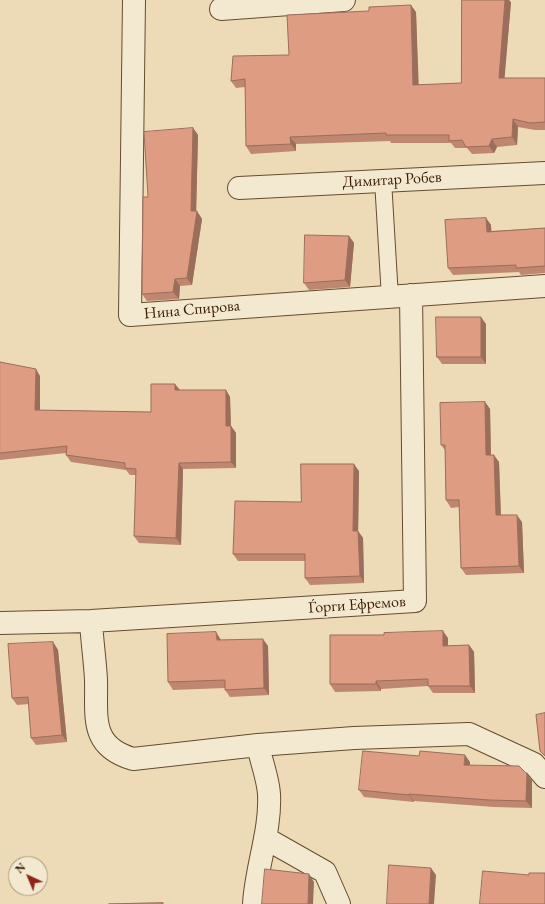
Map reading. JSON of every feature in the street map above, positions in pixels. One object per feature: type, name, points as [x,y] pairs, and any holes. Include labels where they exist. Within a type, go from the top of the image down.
[{"type":"street","name":"Нина Спирова","points":[[134,0],[130,315],[239,306],[390,298],[411,295],[545,286]]},
{"type":"street","points":[[221,9],[344,0]]},
{"type":"street","name":"Димитар Робев","points":[[239,188],[545,173]]},
{"type":"street","name":"Ѓорги Ефремов","points":[[0,623],[90,621],[415,601],[411,295]]},
{"type":"street","points":[[90,621],[96,680],[95,721],[100,735],[115,751],[123,756],[133,759],[258,745],[354,738],[469,734],[534,764],[545,777]]},
{"type":"street","points":[[254,904],[255,884],[265,838],[269,794],[258,745]]},
{"type":"street","points":[[265,838],[325,872],[339,904]]},
{"type":"lane","points":[[383,180],[390,298]]},
{"type":"building","points":[[462,0],[505,0],[499,78],[545,78],[545,122],[530,123],[513,119],[512,137],[492,139],[489,146],[466,147],[462,140],[449,141],[449,135],[386,135],[386,133],[290,137],[291,144],[246,146],[245,79],[231,81],[233,56],[289,55],[287,15],[369,11],[369,7],[411,5],[413,85],[461,83]]},
{"type":"building","points":[[193,128],[191,211],[197,211],[187,278],[175,279],[173,292],[142,294],[143,197],[148,197],[144,132]]},
{"type":"building","points":[[486,218],[487,232],[545,228],[545,266],[516,268],[516,265],[448,268],[445,220]]},
{"type":"building","points":[[305,235],[349,236],[345,280],[304,283]]},
{"type":"building","points":[[436,317],[481,317],[481,357],[437,357]]},
{"type":"building","points":[[0,362],[36,369],[35,410],[151,412],[151,384],[175,384],[175,390],[226,390],[226,426],[231,426],[231,462],[179,463],[176,538],[134,536],[136,469],[125,468],[125,463],[66,455],[67,446],[0,453]]},
{"type":"building","points":[[485,402],[486,455],[494,455],[496,515],[517,515],[519,566],[461,568],[459,500],[446,500],[445,445],[441,445],[440,403]]},
{"type":"building","points":[[301,464],[354,464],[353,531],[358,531],[360,576],[305,578],[305,554],[233,554],[235,501],[301,502]]},
{"type":"building","points":[[443,631],[443,646],[469,645],[470,686],[428,686],[428,679],[376,681],[376,684],[330,684],[330,635],[384,635],[384,633]]},
{"type":"building","points":[[216,632],[217,640],[263,639],[264,688],[225,690],[225,680],[168,682],[167,634]]},
{"type":"building","points":[[53,642],[62,735],[31,738],[28,697],[12,698],[8,644]]},
{"type":"building","points":[[545,713],[545,756],[540,751],[536,715]]},
{"type":"building","points":[[363,751],[419,756],[420,751],[465,755],[464,765],[519,766],[527,774],[526,801],[409,795],[359,790]]},
{"type":"building","points":[[389,865],[431,868],[429,904],[387,904]]},
{"type":"building","points":[[265,869],[309,874],[308,904],[262,904]]},
{"type":"building","points":[[483,871],[529,875],[529,873],[545,873],[545,904],[480,904]]},
{"type":"building","points":[[163,903],[163,904],[109,904]]}]
